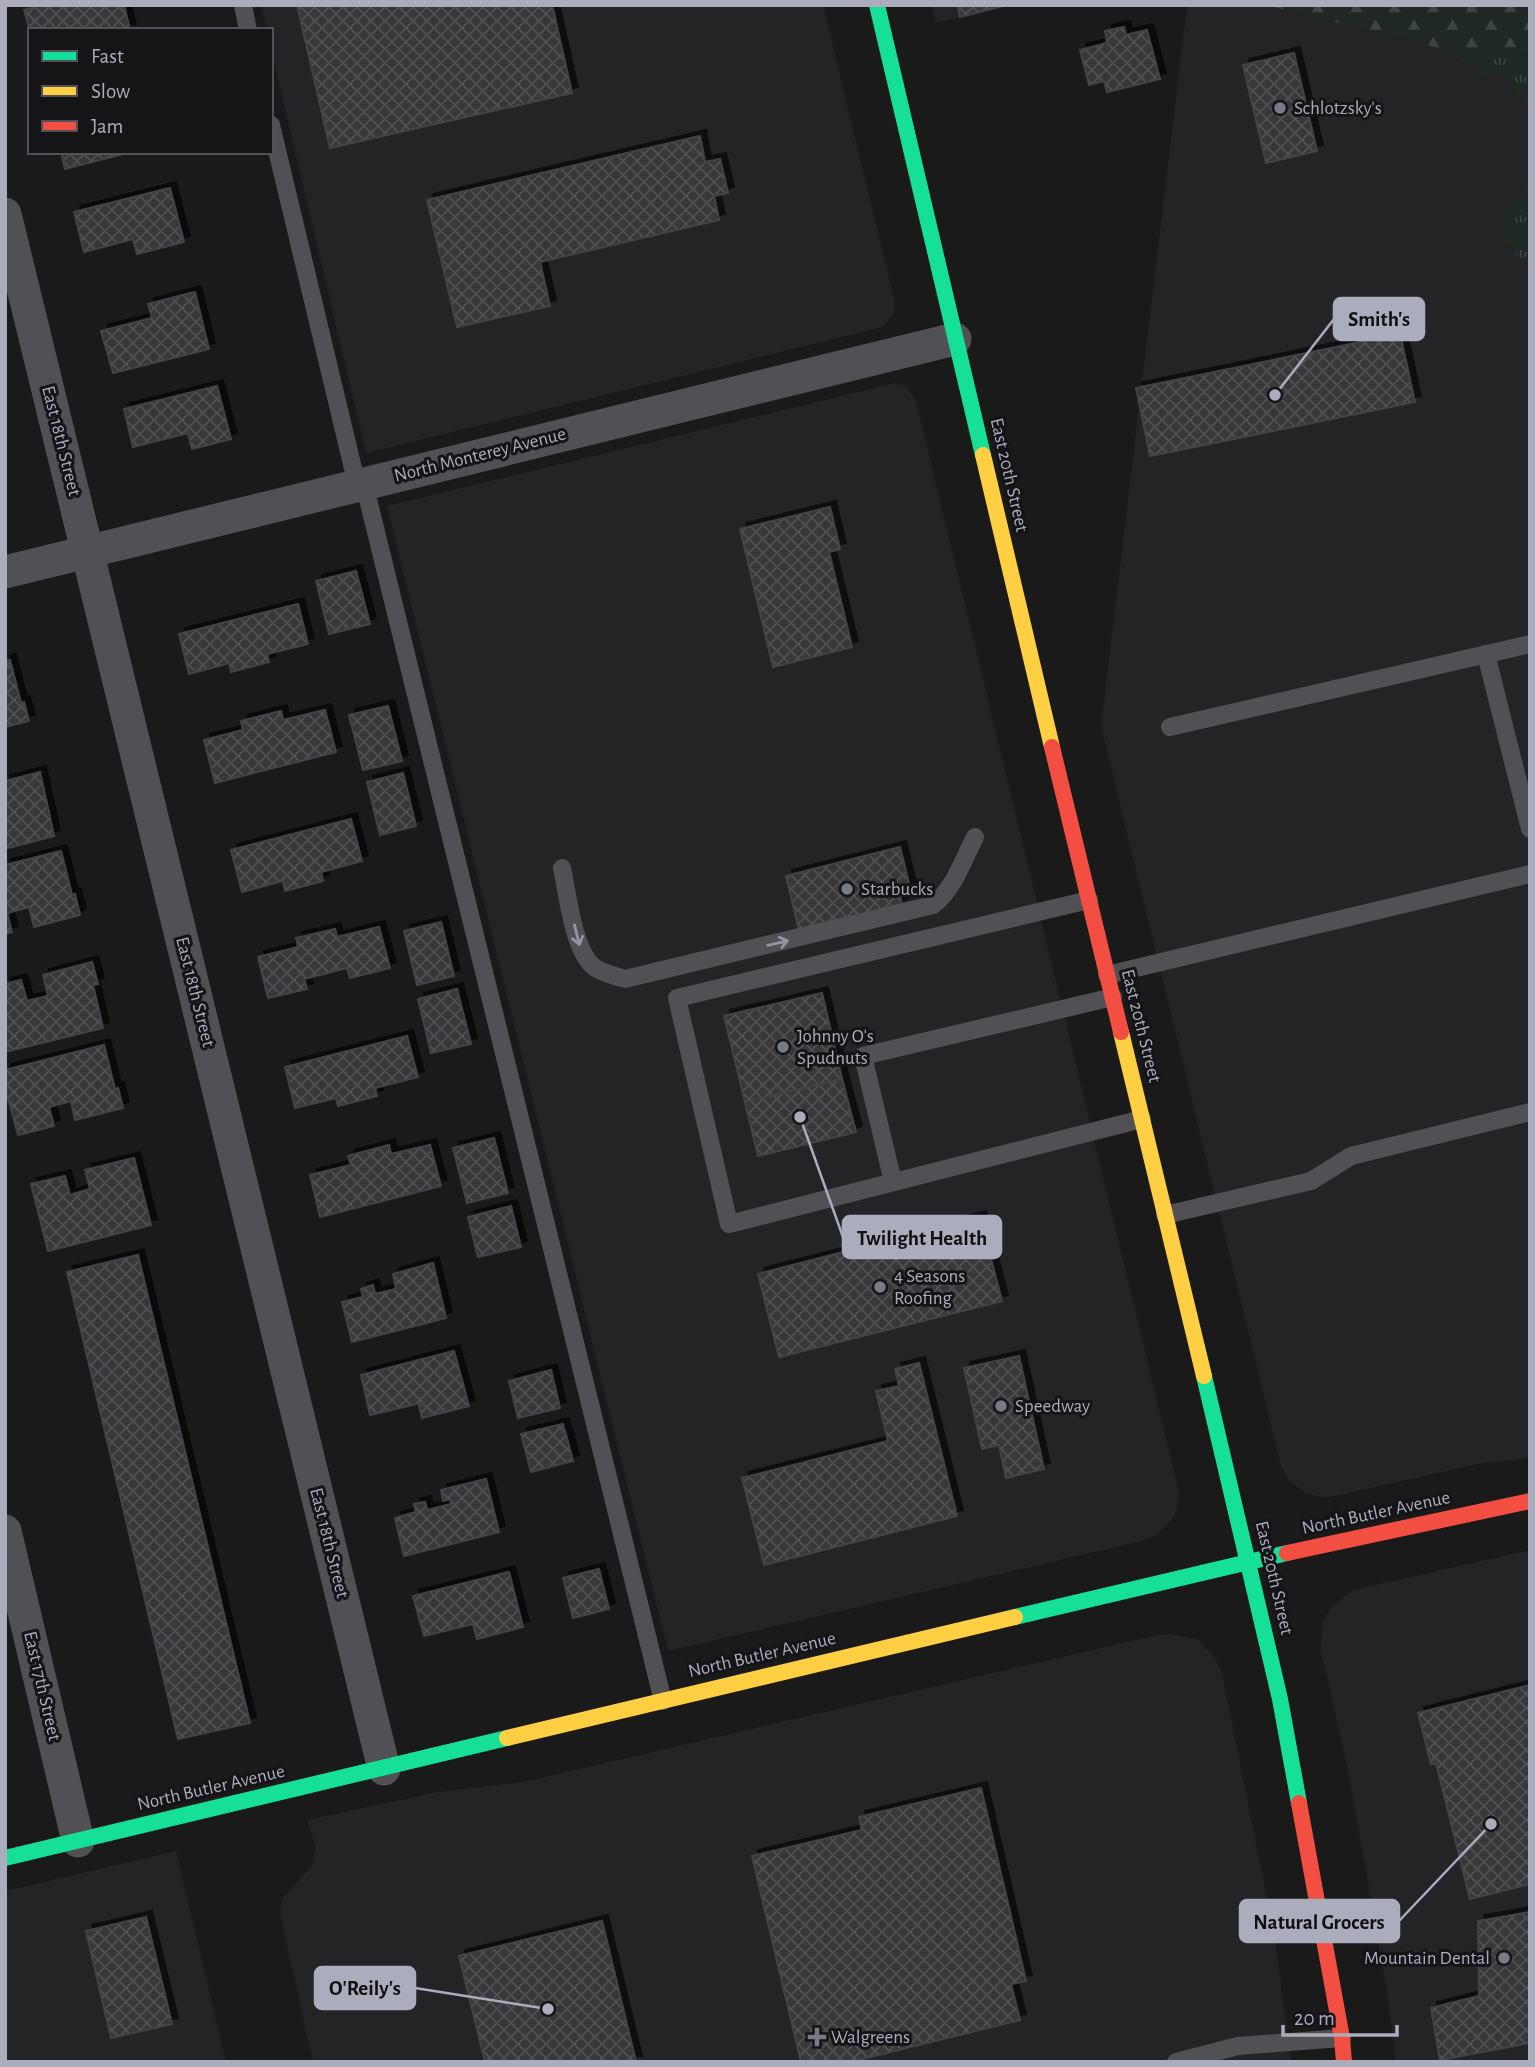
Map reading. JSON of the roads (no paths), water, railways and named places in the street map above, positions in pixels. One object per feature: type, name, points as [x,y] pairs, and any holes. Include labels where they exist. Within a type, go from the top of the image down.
[{"type":"main road","name":"East 20th Street","points":[[877,5],[1089,900],[1250,1561],[1280,1699],[1342,2038],[1344,2062]]},
{"type":"main road","name":"North Butler Avenue","points":[[5,1858],[1250,1561],[1530,1502]]},
{"type":"street","name":"East 18th Street","points":[[5,214],[384,1769]]},
{"type":"street","name":"North Monterey Avenue","points":[[5,572],[955,339]]},
{"type":"street","name":"East 17th Street","points":[[5,1531],[78,1841]]},
{"type":"lane","points":[[243,5],[248,28]]},
{"type":"lane","points":[[273,133],[663,1701]]},
{"type":"lane","points":[[1170,727],[1530,644]]},
{"type":"lane","points":[[1486,654],[1530,829]]},
{"type":"lane","points":[[562,868],[579,944],[584,955],[594,967],[625,979],[933,905],[951,886],[975,837]]},
{"type":"lane","points":[[1107,975],[1530,874]]},
{"type":"lane","points":[[1089,900],[677,998],[729,1224],[1142,1119]]},
{"type":"lane","points":[[893,1182],[863,1056],[1113,997]]},
{"type":"lane","points":[[1165,1215],[1311,1181],[1351,1156],[1530,1112]]},
{"type":"lane","points":[[1176,2062],[1238,2046],[1342,2038]]},
{"type":"place","name":"Schlotzsky's","points":[[1280,108]]},
{"type":"place","name":"Smith's","points":[[1275,395]]},
{"type":"place","name":"Starbucks","points":[[847,889]]},
{"type":"place","name":"Johnny O's Spudnuts","points":[[783,1047]]},
{"type":"place","name":"Twilight Health","points":[[800,1117]]},
{"type":"place","name":"4 Seasons Roofing","points":[[880,1287]]},
{"type":"place","name":"Speedway","points":[[1001,1406]]},
{"type":"place","name":"Natural Grocers","points":[[1491,1824]]},
{"type":"place","name":"Mountain Dental","points":[[1504,1958]]},
{"type":"place","name":"O'Reily's","points":[[548,2009]]},
{"type":"place","name":"Walgreens","points":[[817,2037]]}]
